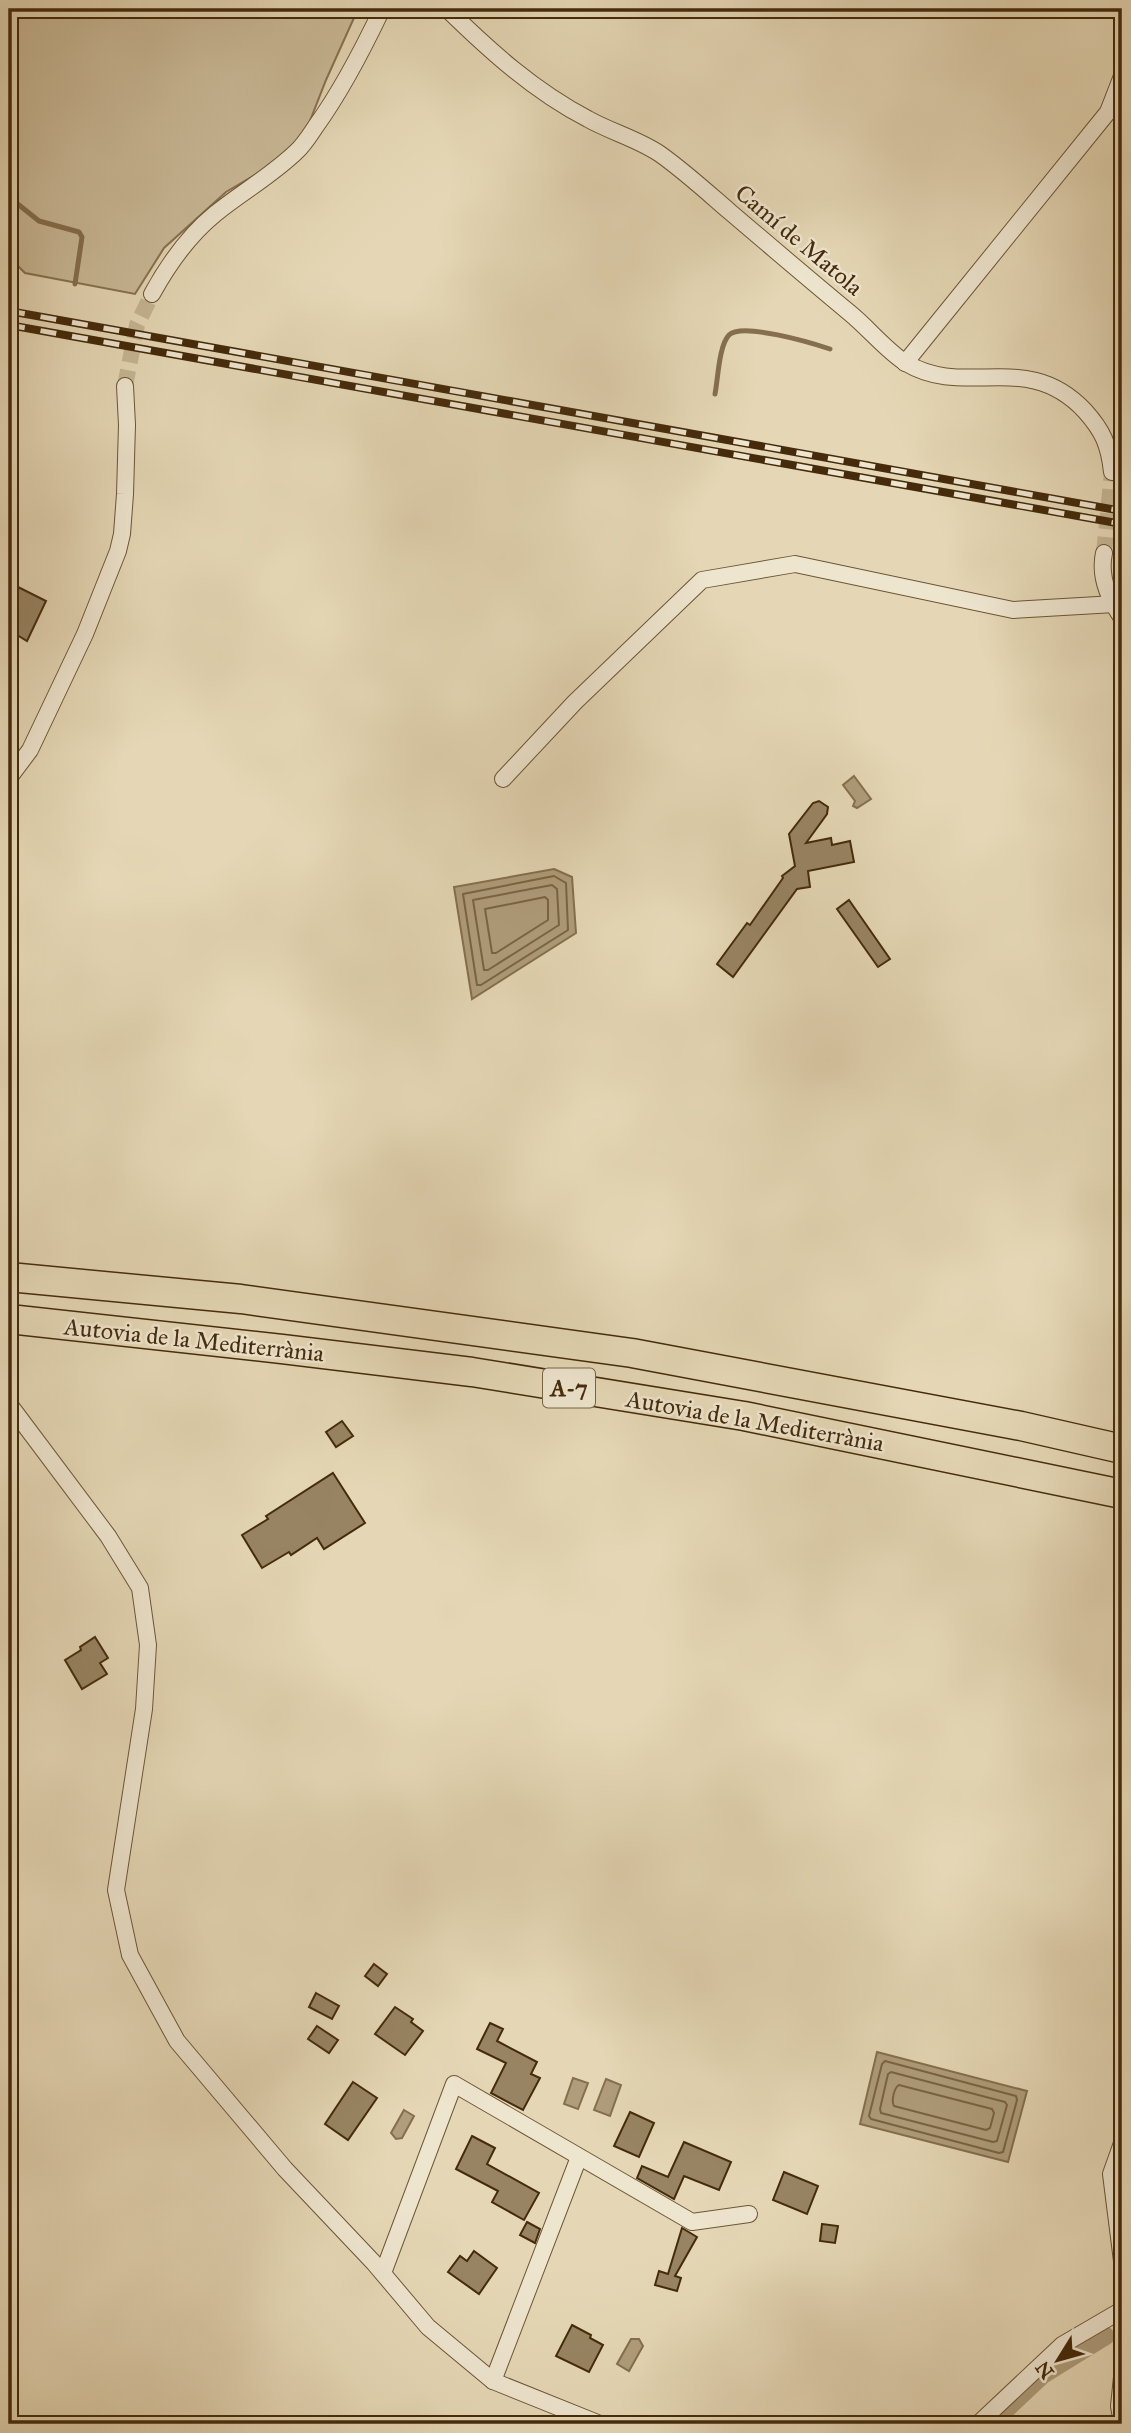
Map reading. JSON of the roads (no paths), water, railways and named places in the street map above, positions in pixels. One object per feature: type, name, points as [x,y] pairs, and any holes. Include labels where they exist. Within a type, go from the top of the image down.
[{"type":"highway","name":"Autovia de la Mediterrània","points":[[9,1277],[242,1299],[632,1353],[1021,1426],[1122,1449]]},
{"type":"highway","name":"Autovia de la Mediterrània","points":[[9,1320],[269,1347],[499,1377],[744,1416],[1122,1494]]},
{"type":"street","points":[[152,294],[169,263],[191,236],[216,213],[271,175],[299,149],[325,114],[366,43],[382,9]]},
{"type":"street","name":"Camí de Matola","points":[[447,9],[524,79],[586,118],[659,153],[869,329],[905,363],[929,373],[952,377],[1019,377],[1053,386],[1074,400],[1104,436],[1112,472]]},
{"type":"street","points":[[905,363],[1115,116],[1122,75]]},
{"type":"street","points":[[9,778],[30,751],[85,634],[118,551],[125,494],[125,386]]},
{"type":"street","points":[[503,779],[575,702],[702,580],[795,564],[1013,610],[1118,611],[1105,587],[1100,568],[1104,552]]},
{"type":"street","points":[[9,1404],[108,1536],[140,1588],[148,1645],[144,1709],[116,1891],[130,1955],[177,2041],[285,2169],[383,2273],[428,2327],[493,2381],[600,2424]]},
{"type":"street","points":[[383,2273],[454,2084],[692,2222],[749,2214]]},
{"type":"street","points":[[1122,2143],[1111,2175],[1122,2261]]},
{"type":"street","points":[[493,2381],[579,2157]]},
{"type":"street","points":[[978,2424],[1062,2345],[1122,2310]]},
{"type":"street","points":[[1122,2376],[1119,2406],[1122,2424]]},
{"type":"water","points":[[854,776],[871,799],[857,808],[853,806],[855,801],[843,785]]},
{"type":"water","points":[[554,869],[572,877],[576,933],[472,999],[454,887]]},
{"type":"water","points":[[877,2052],[1027,2091],[1008,2162],[860,2124]]},
{"type":"water","points":[[573,2078],[588,2083],[578,2109],[564,2104]]},
{"type":"water","points":[[606,2079],[621,2085],[610,2116],[594,2110]]},
{"type":"water","points":[[404,2110],[414,2116],[402,2138],[396,2139],[391,2133]]},
{"type":"water","points":[[631,2339],[639,2339],[643,2346],[629,2371],[617,2364]]},
{"type":"waterway","points":[[9,197],[39,221],[79,232],[82,237],[75,284]]},
{"type":"waterway","points":[[715,394],[723,346],[729,335],[736,332],[762,332],[830,349]]},
{"type":"waterway","points":[[990,2424],[1042,2375],[1105,2336]]},
{"type":"tunnel","points":[[125,386],[137,325],[152,294]]},
{"type":"tunnel","points":[[1104,553],[1112,472]]},
{"type":"railway","points":[[9,311],[1122,511]]},
{"type":"railway","points":[[9,325],[1122,524]]}]
